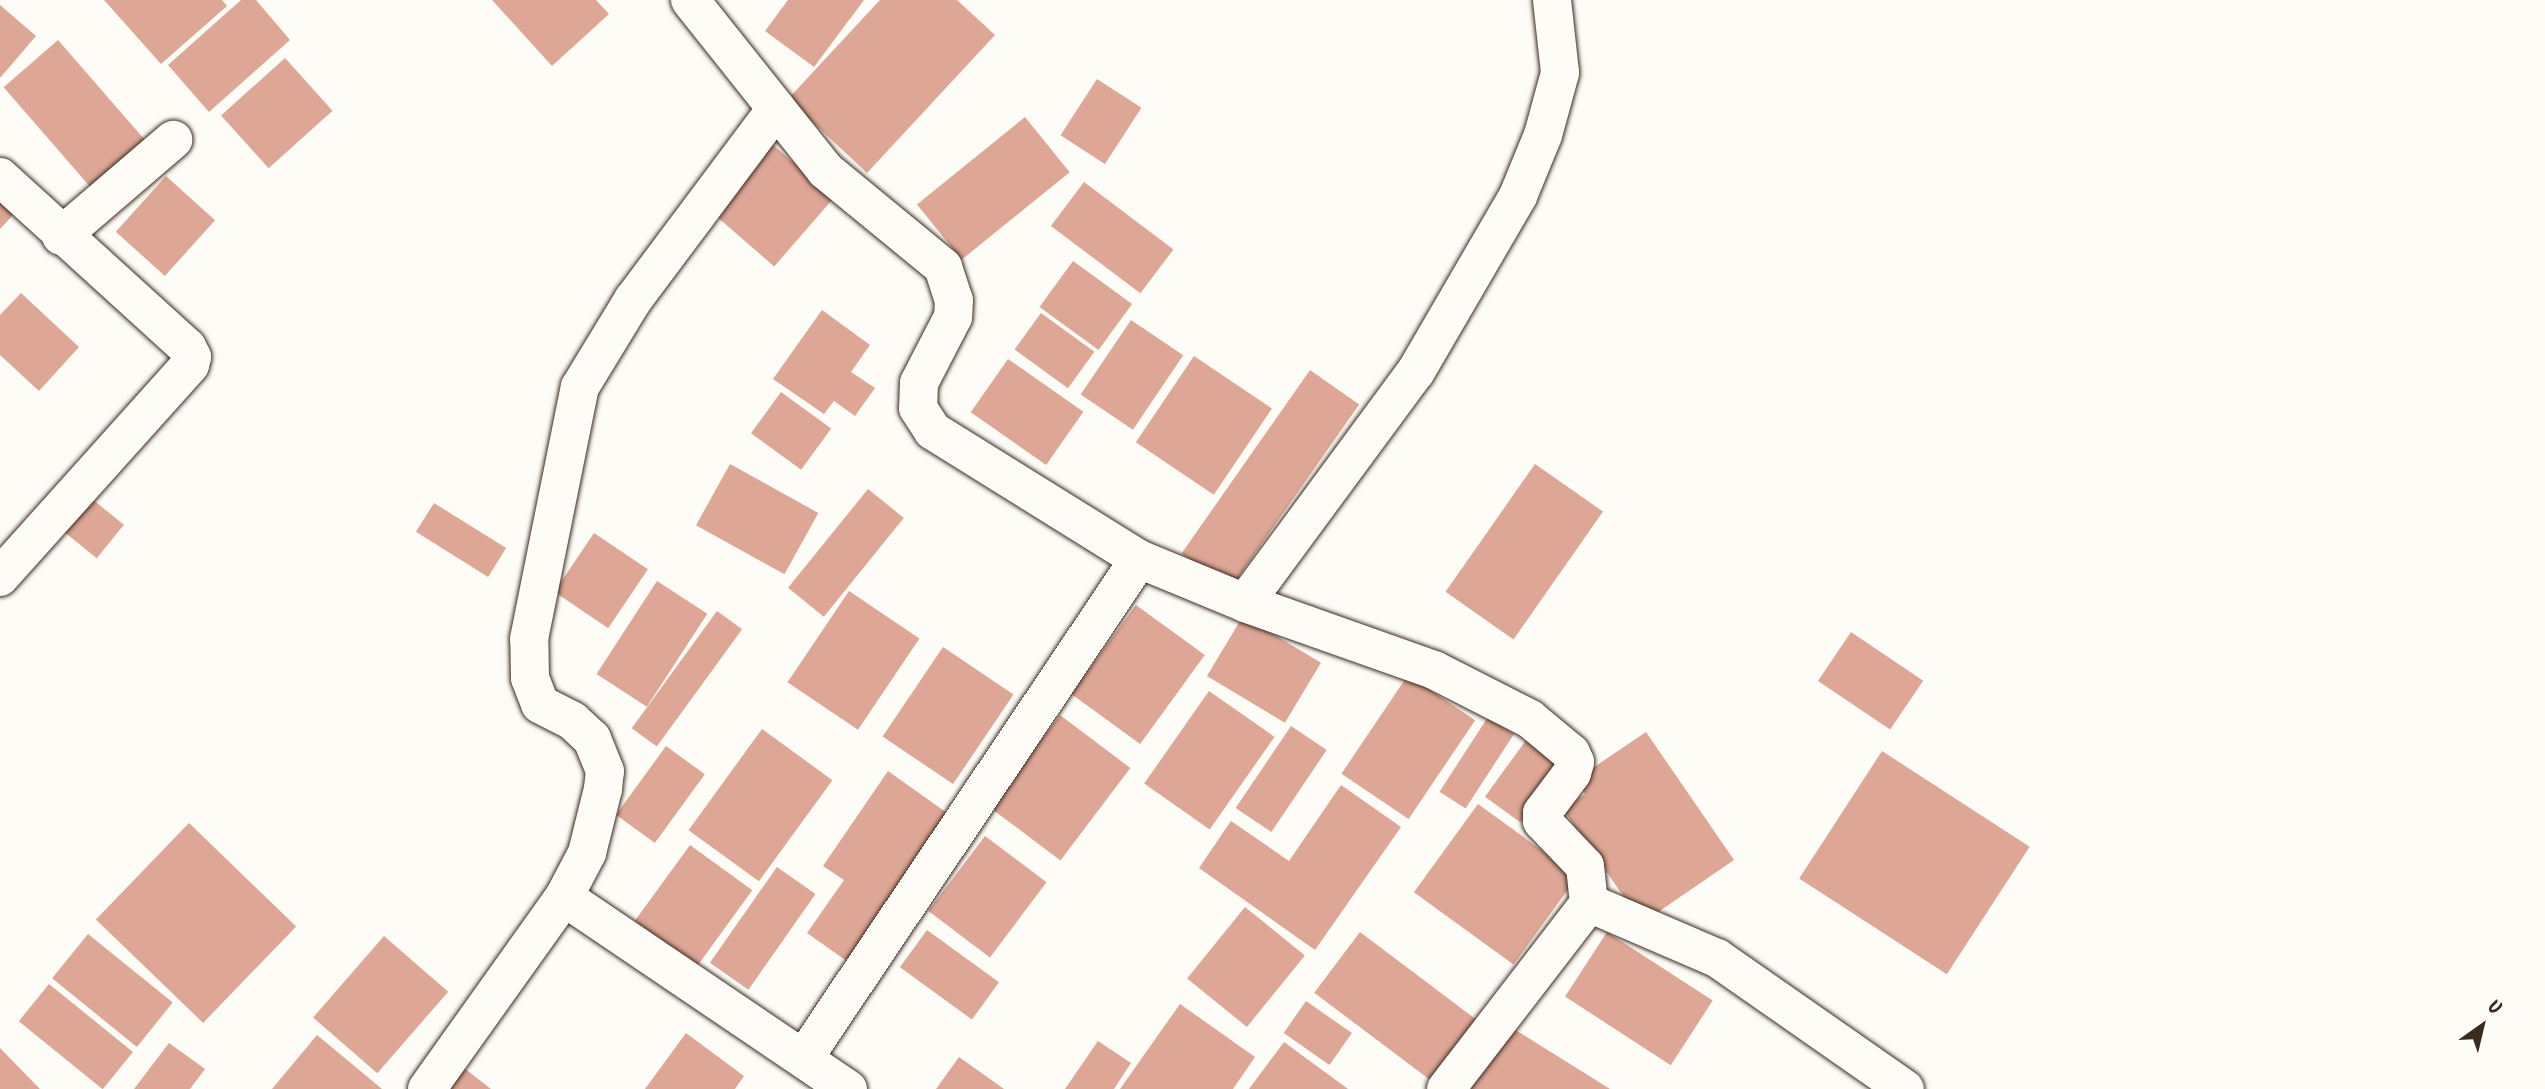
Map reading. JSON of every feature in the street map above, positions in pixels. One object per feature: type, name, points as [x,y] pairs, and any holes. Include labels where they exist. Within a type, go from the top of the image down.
[{"type":"street","points":[[690,0],[825,170],[943,267],[954,300],[953,317],[919,383],[918,408],[933,431],[1139,559],[1245,603],[1434,670],[1499,701],[1554,737],[1575,762],[1572,774],[1542,813],[1542,821],[1585,866],[1589,903],[1446,1089]]},
{"type":"street","points":[[1245,603],[1416,371],[1518,196],[1543,135],[1560,73],[1552,0]]},
{"type":"street","points":[[427,1089],[565,897],[587,853],[606,771],[592,739],[573,721],[540,704],[530,678],[528,639],[580,387],[641,289],[776,109]]},
{"type":"street","points":[[61,236],[173,140]]},
{"type":"street","points":[[0,177],[61,236],[187,347],[192,357],[190,365],[0,577]]},
{"type":"street","points":[[804,1058],[1139,559]]},
{"type":"street","points":[[565,897],[848,1089]]},
{"type":"street","points":[[1589,903],[1717,958],[1905,1089]]},
{"type":"building","points":[[104,0],[222,0],[227,6],[161,64]]},
{"type":"building","points":[[241,0],[256,0],[290,40],[209,112],[168,65]]},
{"type":"building","points":[[492,0],[596,0],[609,14],[552,66]]},
{"type":"building","points":[[788,0],[864,0],[814,67],[765,31]]},
{"type":"building","points":[[880,0],[957,0],[995,35],[867,173],[788,99]]},
{"type":"building","points":[[0,5],[36,36],[0,78]]},
{"type":"building","points":[[58,40],[152,149],[98,196],[4,87]]},
{"type":"building","points":[[285,58],[333,111],[269,168],[221,116]]},
{"type":"building","points":[[1097,79],[1141,108],[1105,164],[1061,135]]},
{"type":"building","points":[[1025,117],[1070,172],[962,260],[917,204]]},
{"type":"building","points":[[772,144],[834,198],[774,266],[712,213]]},
{"type":"building","points":[[166,176],[215,220],[165,276],[116,232]]},
{"type":"building","points":[[1084,182],[1173,249],[1140,293],[1051,226]]},
{"type":"building","points":[[0,201],[14,214],[0,229]]},
{"type":"building","points":[[1073,261],[1132,304],[1099,350],[1039,307]]},
{"type":"building","points":[[21,293],[79,347],[39,391],[0,355],[0,315]]},
{"type":"building","points":[[822,310],[870,345],[851,372],[875,388],[855,416],[834,401],[824,414],[773,379]]},
{"type":"building","points":[[1041,313],[1094,352],[1068,388],[1015,349]]},
{"type":"building","points":[[1131,320],[1183,355],[1133,430],[1081,395]]},
{"type":"building","points":[[1194,356],[1272,409],[1214,495],[1136,442]]},
{"type":"building","points":[[1008,359],[1083,412],[1046,465],[971,412]]},
{"type":"building","points":[[1310,370],[1359,404],[1231,588],[1182,553]]},
{"type":"building","points":[[781,392],[831,428],[801,470],[751,433]]},
{"type":"building","points":[[730,464],[818,513],[784,574],[696,525]]},
{"type":"building","points":[[1535,464],[1603,512],[1514,639],[1446,592]]},
{"type":"building","points":[[868,489],[904,518],[824,617],[788,588]]},
{"type":"building","points":[[92,499],[124,525],[97,558],[65,532]]},
{"type":"building","points":[[434,503],[506,548],[488,577],[416,532]]},
{"type":"building","points":[[594,533],[648,569],[608,628],[554,592]]},
{"type":"building","points":[[657,581],[707,614],[647,707],[597,674]]},
{"type":"building","points":[[849,591],[919,639],[858,730],[787,682]]},
{"type":"building","points":[[1136,605],[1205,655],[1140,744],[1071,694]]},
{"type":"building","points":[[717,611],[742,629],[657,747],[632,728]]},
{"type":"building","points":[[1243,616],[1321,663],[1285,723],[1207,676]]},
{"type":"building","points":[[1851,632],[1923,681],[1890,730],[1818,681]]},
{"type":"building","points":[[943,647],[1013,695],[953,784],[883,737]]},
{"type":"building","points":[[1408,675],[1475,720],[1409,819],[1341,774]]},
{"type":"building","points":[[1209,691],[1275,737],[1210,829],[1144,784]]},
{"type":"building","points":[[1060,715],[1130,768],[1060,861],[990,808]]},
{"type":"building","points":[[1488,717],[1514,734],[1466,809],[1440,792]]},
{"type":"building","points":[[1291,726],[1327,750],[1271,832],[1236,808]]},
{"type":"building","points":[[762,729],[832,780],[759,881],[689,830]]},
{"type":"building","points":[[1646,732],[1734,860],[1642,923],[1563,809],[1585,794],[1575,780]]},
{"type":"building","points":[[1529,736],[1565,762],[1521,823],[1485,797]]},
{"type":"building","points":[[666,746],[705,774],[655,843],[616,815]]},
{"type":"building","points":[[1882,751],[2030,847],[1947,974],[1799,878]]},
{"type":"building","points":[[888,771],[954,818],[851,964],[807,933],[844,880],[823,866]]},
{"type":"building","points":[[1341,785],[1401,827],[1315,950],[1199,868],[1231,821],[1289,861]]},
{"type":"building","points":[[1478,804],[1578,876],[1513,964],[1414,892]]},
{"type":"building","points":[[189,823],[296,927],[203,1023],[96,919]]},
{"type":"building","points":[[985,836],[1046,882],[990,957],[928,911]]},
{"type":"building","points":[[690,845],[752,890],[697,966],[635,921]]},
{"type":"building","points":[[777,867],[816,894],[748,990],[710,963]]},
{"type":"building","points":[[1245,907],[1305,955],[1247,1027],[1187,978]]},
{"type":"building","points":[[927,930],[999,982],[972,1020],[900,967]]},
{"type":"building","points":[[1360,932],[1478,1021],[1432,1082],[1314,993]]},
{"type":"building","points":[[1607,932],[1713,1001],[1671,1065],[1565,997]]},
{"type":"building","points":[[88,934],[173,1003],[137,1047],[52,978]]},
{"type":"building","points":[[384,936],[448,992],[377,1073],[313,1018]]},
{"type":"building","points":[[49,984],[133,1052],[102,1089],[19,1021]]},
{"type":"building","points":[[1306,1001],[1352,1033],[1330,1065],[1284,1033]]},
{"type":"building","points":[[1180,1004],[1255,1057],[1233,1089],[1120,1089]]},
{"type":"building","points":[[1509,1026],[1610,1089],[1470,1089]]},
{"type":"building","points":[[686,1033],[744,1076],[735,1089],[645,1089]]},
{"type":"building","points":[[317,1035],[382,1089],[272,1089]]},
{"type":"building","points":[[1098,1041],[1131,1063],[1114,1089],[1065,1089]]},
{"type":"building","points":[[1284,1042],[1348,1089],[1249,1089]]},
{"type":"building","points":[[169,1043],[205,1069],[190,1089],[134,1089]]},
{"type":"building","points":[[0,1048],[40,1089],[0,1089]]},
{"type":"building","points":[[959,1057],[1004,1089],[936,1089]]},
{"type":"building","points":[[464,1068],[491,1089],[448,1089]]}]
